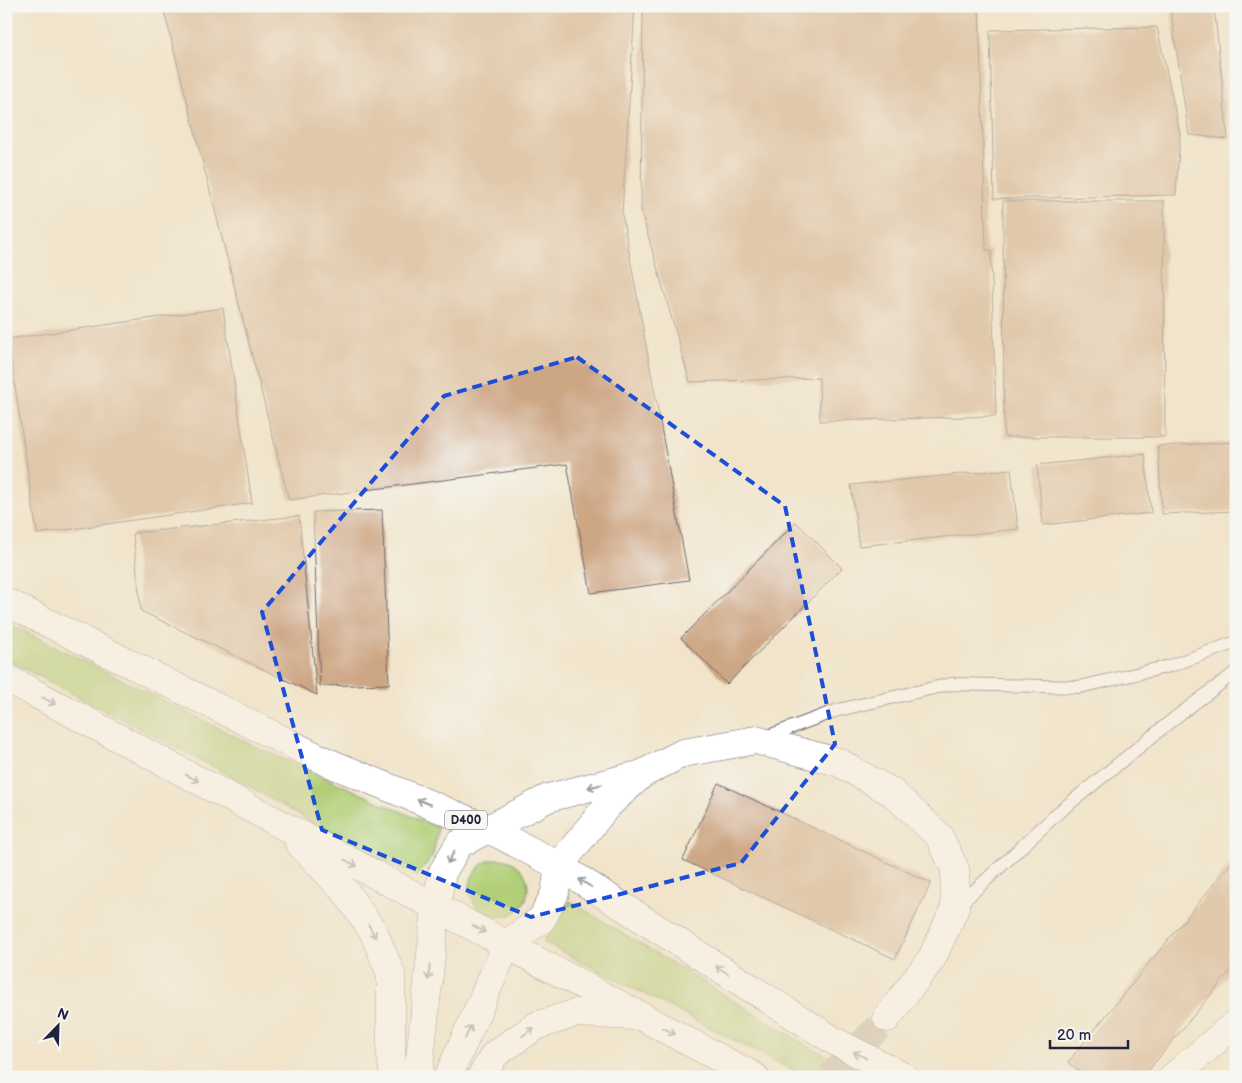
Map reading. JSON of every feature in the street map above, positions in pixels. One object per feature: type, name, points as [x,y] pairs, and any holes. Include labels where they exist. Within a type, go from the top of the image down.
[{"type":"main road","name":"D400","points":[[6,602],[325,762],[489,829],[559,866],[834,1041],[904,1077]]},
{"type":"main road","points":[[6,678],[284,828],[508,944],[755,1077]]},
{"type":"main road","points":[[418,1077],[436,907],[442,873],[459,844],[548,798],[642,774],[683,753],[756,740],[838,762],[893,793],[939,836],[955,869],[955,908],[932,958],[887,1018]]},
{"type":"main road","points":[[448,1077],[508,944],[542,919],[555,892],[559,866],[607,806],[642,774]]},
{"type":"main road","points":[[284,828],[345,891],[373,931],[391,974],[391,1055],[394,1077]]},
{"type":"main road","points":[[481,1077],[495,1054],[536,1026],[576,1013],[639,1016]]},
{"type":"main road","points":[[1173,1077],[1236,1023]]},
{"type":"lane","points":[[756,740],[838,710],[951,684],[1080,687],[1170,666],[1236,642]]},
{"type":"lane","points":[[955,908],[1059,812],[1176,717],[1236,672]]},
{"type":"highlighted area","points":[[577,357],[785,506],[835,744],[741,863],[531,917],[322,830],[262,612],[444,396]]},
{"type":"green space","points":[[6,622],[252,745],[438,828],[433,855],[418,876],[356,848],[233,777],[6,659]]},
{"type":"green space","points":[[499,859],[510,861],[523,872],[528,888],[526,899],[515,912],[499,917],[488,915],[475,904],[470,888],[472,877],[483,864]]},
{"type":"green space","points":[[570,901],[809,1047],[870,1077],[806,1077],[543,942]]},
{"type":"building","points":[[181,6],[635,6],[622,214],[689,580],[591,593],[567,464],[289,500],[164,11]]},
{"type":"building","points":[[643,6],[979,6],[986,250],[991,250],[996,416],[820,421],[819,378],[690,382],[641,211]]},
{"type":"building","points":[[1170,6],[1214,6],[1228,139],[1189,135]]},
{"type":"building","points":[[1233,6],[1236,6],[1236,61],[1234,61]]},
{"type":"building","points":[[1157,27],[1180,134],[1176,195],[994,199],[990,30]]},
{"type":"building","points":[[1003,201],[1164,201],[1165,437],[1004,437]]},
{"type":"building","points":[[223,308],[252,503],[37,534],[8,339]]},
{"type":"building","points":[[1236,442],[1236,511],[1162,514],[1158,446]]},
{"type":"building","points":[[1145,454],[1151,513],[1043,525],[1037,465]]},
{"type":"building","points":[[1011,469],[1018,529],[859,546],[851,485]]},
{"type":"building","points":[[382,510],[389,684],[320,686],[313,512]]},
{"type":"building","points":[[299,516],[317,695],[141,611],[133,533]]},
{"type":"building","points":[[796,522],[842,568],[727,684],[681,638]]},
{"type":"building","points":[[718,783],[931,883],[895,959],[683,860]]},
{"type":"building","points":[[1236,857],[1236,964],[1143,1077],[1086,1077],[1068,1062]]},
{"type":"tunnel","points":[[830,1077],[887,1018]]}]
